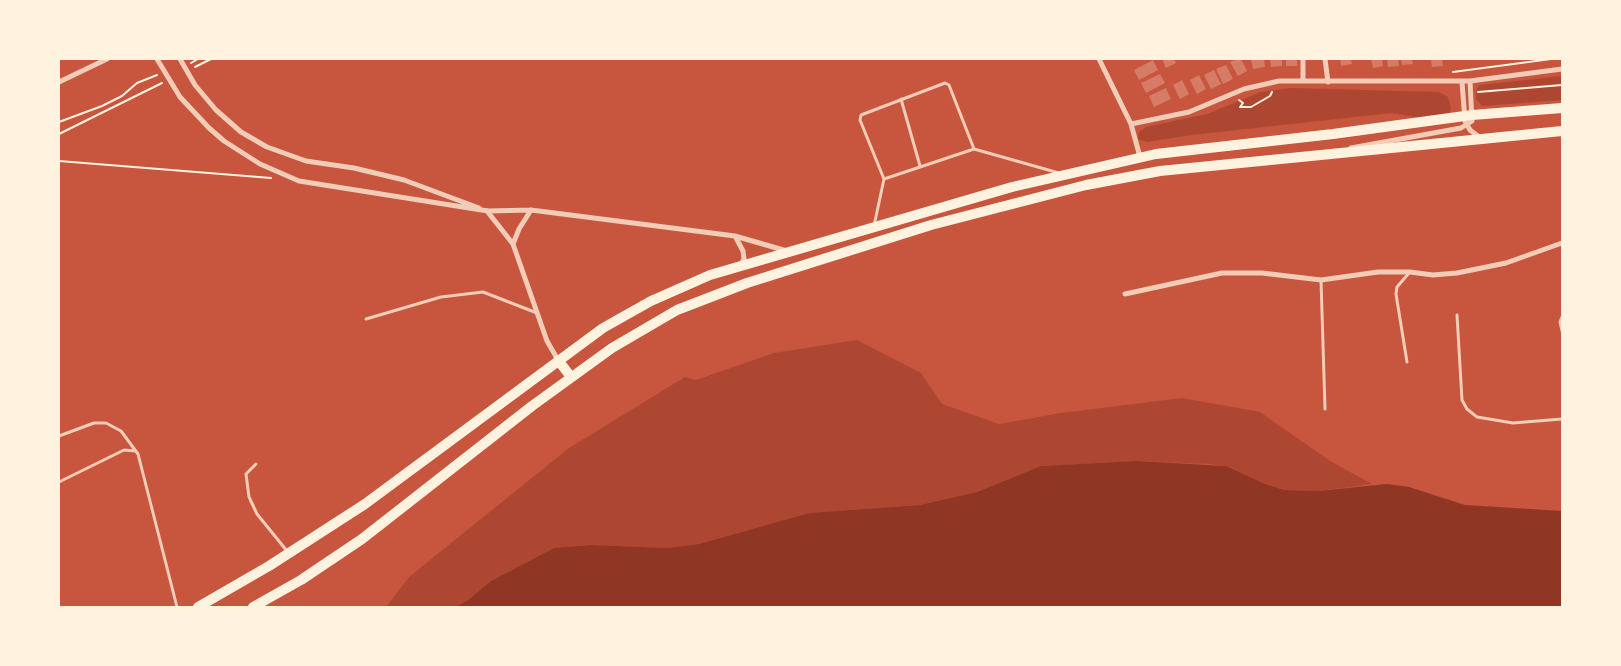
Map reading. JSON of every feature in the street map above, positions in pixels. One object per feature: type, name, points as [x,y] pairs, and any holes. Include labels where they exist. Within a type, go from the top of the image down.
[{"type":"main road","points":[[198,607],[289,554],[416,468],[603,328],[651,301],[741,264],[1064,174],[1140,158],[1209,147],[1562,108]]},
{"type":"main road","points":[[253,607],[301,580],[362,539],[571,377],[612,348],[677,310],[747,283],[932,225],[1086,185],[1160,171],[1562,132]]},
{"type":"main road","points":[[558,360],[571,377]]},
{"type":"street","points":[[59,82],[107,59]]},
{"type":"street","points":[[157,59],[168,80],[194,113],[224,141],[279,174],[299,181],[488,211],[531,210],[735,236],[787,251]]},
{"type":"street","points":[[180,59],[185,69],[228,122],[267,147],[306,161],[354,168],[404,180],[488,211],[513,244],[547,342],[558,360]]},
{"type":"street","points":[[1099,59],[1130,124],[1140,158]]},
{"type":"street","points":[[1303,59],[1303,80]]},
{"type":"street","points":[[1325,59],[1328,82]]},
{"type":"street","points":[[1130,124],[1189,112],[1232,94],[1274,82],[1303,80],[1328,82],[1462,82],[1562,69]]},
{"type":"street","points":[[1318,157],[1362,145],[1462,128],[1468,119],[1471,93],[1470,81]]},
{"type":"street","points":[[1462,82],[1468,119],[1474,134],[1487,140]]},
{"type":"street","points":[[513,244],[519,229],[531,210]]},
{"type":"street","points":[[735,236],[743,251],[744,259],[741,264]]},
{"type":"street","points":[[1125,294],[1222,273],[1262,273],[1321,280],[1378,272],[1410,272],[1433,275],[1457,273],[1506,263],[1562,243]]},
{"type":"lane","points":[[874,226],[884,178],[860,120],[861,114],[947,83],[974,150]]},
{"type":"lane","points":[[900,99],[920,166]]},
{"type":"lane","points":[[884,178],[974,150],[1064,174]]},
{"type":"lane","points":[[1407,362],[1396,294],[1397,287],[1410,272]]},
{"type":"lane","points":[[1321,280],[1325,409]]},
{"type":"lane","points":[[366,319],[441,297],[483,292],[537,313]]},
{"type":"lane","points":[[1457,315],[1462,400],[1467,409],[1477,418],[1513,423],[1562,419]]},
{"type":"lane","points":[[1562,317],[1560,322],[1562,331]]},
{"type":"lane","points":[[59,436],[94,423],[106,423],[121,431],[136,451],[140,457],[177,607]]},
{"type":"lane","points":[[59,482],[124,450],[136,451]]},
{"type":"lane","points":[[256,464],[246,474],[249,497],[258,514],[289,554]]},
{"type":"path","points":[[185,69],[198,59]]},
{"type":"path","points":[[185,69],[211,59]]},
{"type":"path","points":[[1447,72],[1550,59]]},
{"type":"path","points":[[59,122],[102,106],[122,96],[136,84],[164,72]]},
{"type":"path","points":[[59,134],[168,80]]},
{"type":"path","points":[[1232,94],[1243,103],[1240,107],[1251,107],[1270,96],[1274,82]]},
{"type":"path","points":[[1471,93],[1562,85]]},
{"type":"path","points":[[59,161],[279,179]]},
{"type":"shaded area","points":[[1562,76],[1562,100],[1482,106],[1476,99],[1477,88],[1480,85]]},
{"type":"shaded area","points":[[1291,88],[1439,92],[1448,97],[1451,109],[1449,114],[1421,118],[1391,113],[1192,135],[1147,142],[1138,139],[1139,132],[1146,127],[1207,114],[1261,92]]},
{"type":"shaded area","points":[[857,340],[921,373],[942,404],[999,424],[1061,413],[1182,398],[1260,412],[1330,461],[1372,484],[1318,491],[1284,490],[1265,484],[1226,466],[1211,464],[1136,461],[1041,466],[977,492],[920,505],[809,513],[699,544],[667,548],[591,545],[554,548],[491,581],[468,600],[456,607],[386,607],[409,577],[569,448],[685,377],[696,380],[774,353]]},
{"type":"shaded area","points":[[1136,461],[1226,466],[1265,484],[1284,490],[1318,491],[1387,484],[1409,487],[1465,505],[1562,511],[1562,607],[456,607],[468,600],[491,581],[554,548],[591,545],[667,548],[699,544],[809,513],[920,505],[977,492],[1041,466]]},
{"type":"building","points":[[1162,59],[1174,59],[1176,63],[1166,68]]},
{"type":"building","points":[[1241,59],[1247,71],[1238,76],[1230,62]]},
{"type":"building","points":[[1251,59],[1264,59],[1265,67],[1253,69]]},
{"type":"building","points":[[1270,59],[1282,59],[1282,66],[1271,67]]},
{"type":"building","points":[[1286,59],[1297,59],[1297,66],[1286,66]]},
{"type":"building","points":[[1340,59],[1351,59],[1352,64],[1341,66]]},
{"type":"building","points":[[1371,59],[1382,59],[1383,66],[1373,68]]},
{"type":"building","points":[[1387,59],[1398,59],[1399,66],[1388,67]]},
{"type":"building","points":[[1401,59],[1412,59],[1413,64],[1402,65]]},
{"type":"building","points":[[1431,59],[1442,59],[1443,66],[1432,67]]},
{"type":"building","points":[[1153,60],[1158,70],[1139,80],[1134,70]]},
{"type":"building","points":[[1226,65],[1233,79],[1223,84],[1216,69]]},
{"type":"building","points":[[1214,70],[1221,84],[1211,89],[1204,75]]},
{"type":"building","points":[[1160,74],[1165,83],[1146,93],[1141,83]]},
{"type":"building","points":[[1199,75],[1206,89],[1197,94],[1190,80]]},
{"type":"building","points":[[1182,80],[1189,94],[1180,99],[1173,85]]},
{"type":"building","points":[[1166,88],[1171,99],[1154,107],[1149,96]]}]
